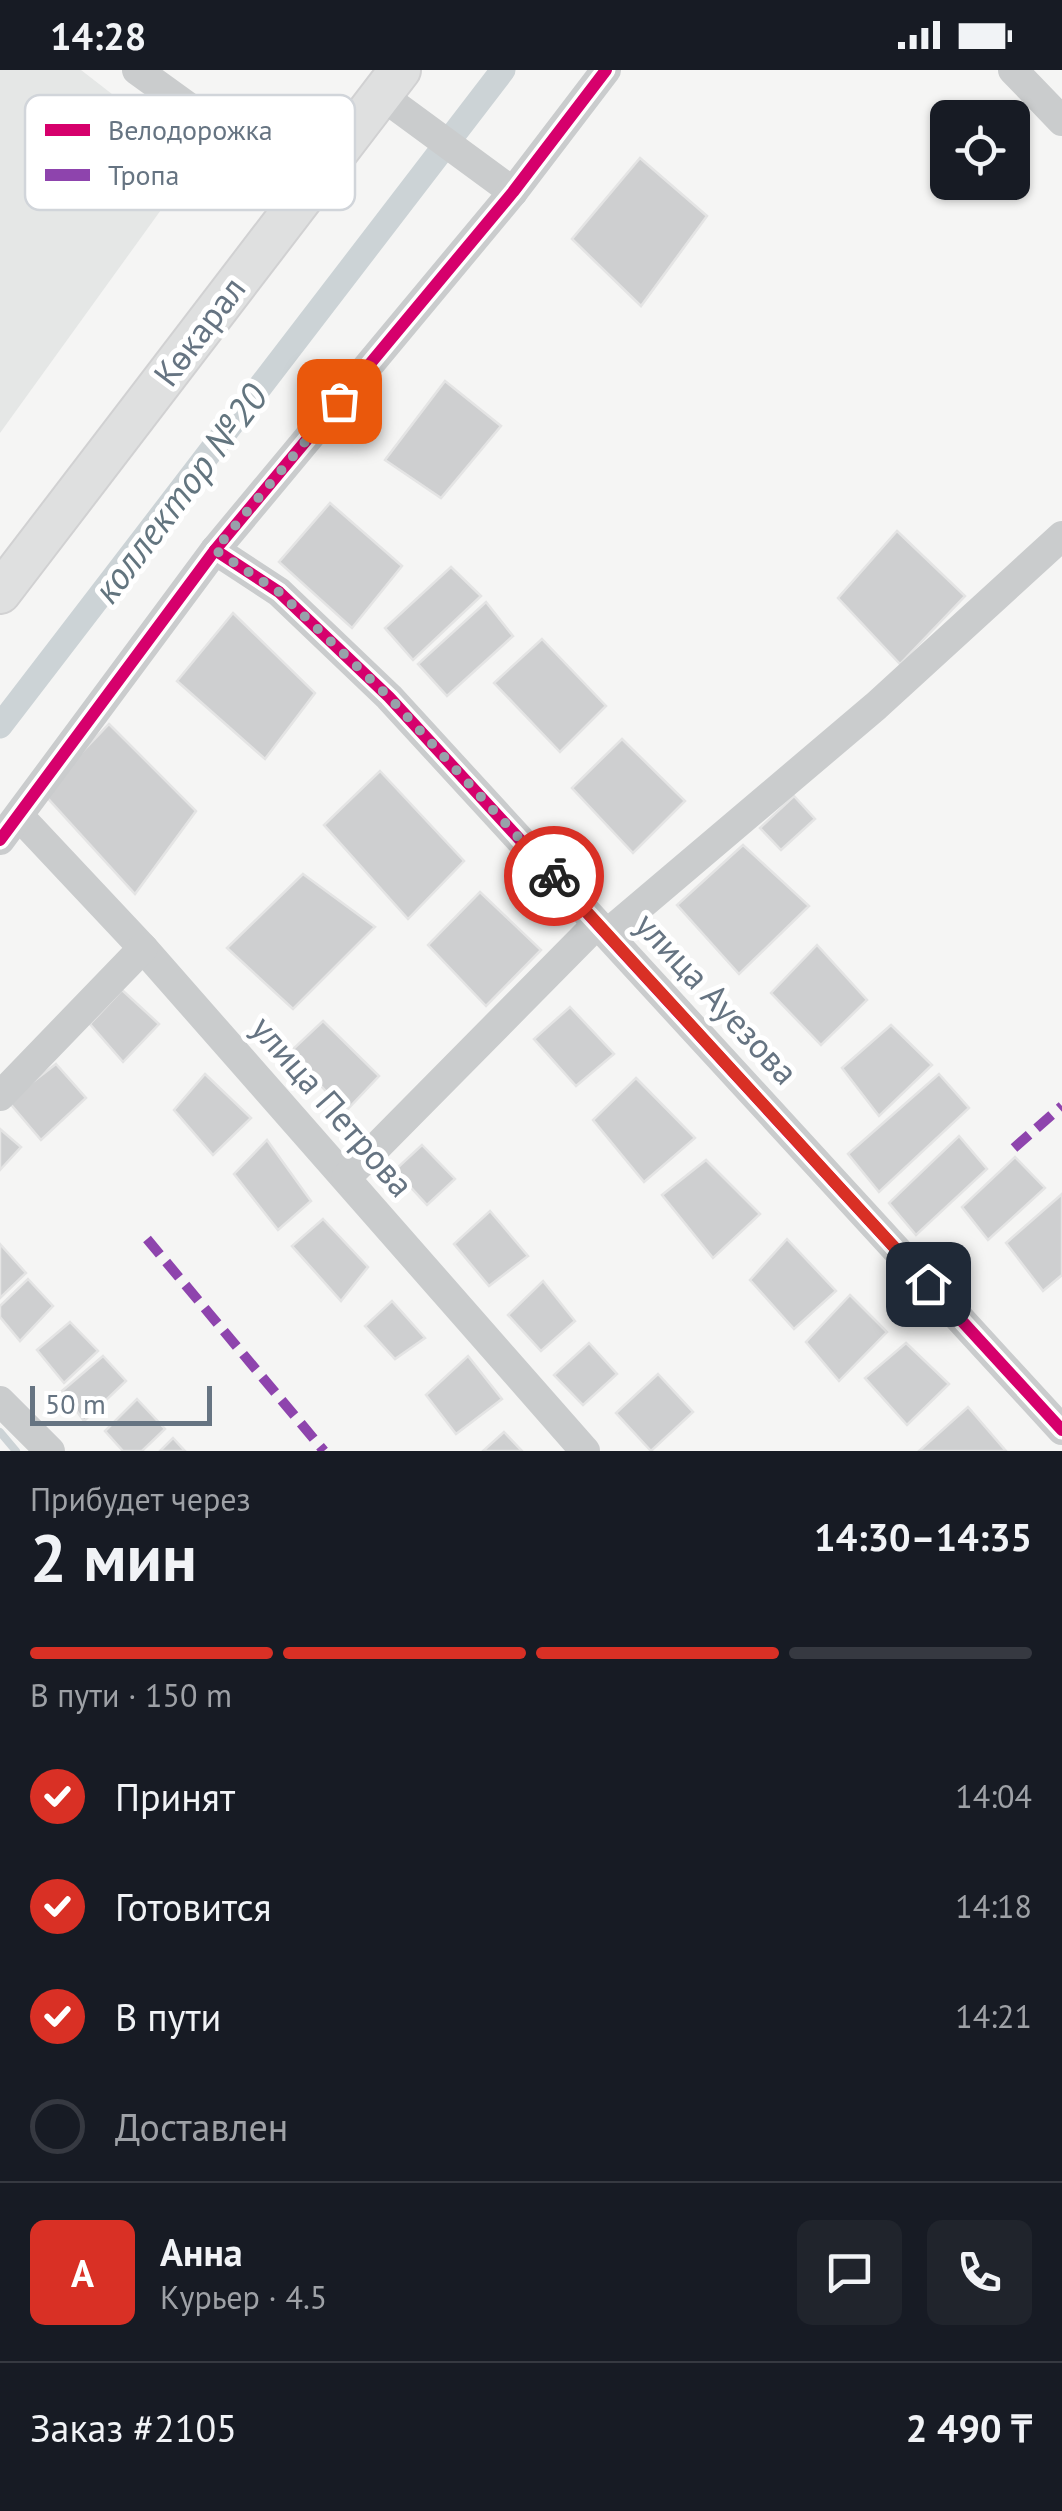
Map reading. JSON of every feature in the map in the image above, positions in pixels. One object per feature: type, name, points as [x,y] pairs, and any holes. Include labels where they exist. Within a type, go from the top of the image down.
[{"type":"main road","name":"Көкарал","points":[[355,128],[390,82]]},
{"type":"main road","name":"Көкарал","points":[[0,593],[292,210]]},
{"type":"street","points":[[138,70],[172,95]]},
{"type":"street","points":[[0,840],[215,550],[513,192],[606,70]]},
{"type":"street","points":[[1014,70],[1062,122]]},
{"type":"street","points":[[390,82],[513,192]]},
{"type":"street","points":[[346,1178],[602,929],[876,706],[1062,536]]},
{"type":"street","name":"улица Ауезова","points":[[215,550],[279,592],[389,697],[1062,1430]]},
{"type":"street","name":"улица Петрова","points":[[19,816],[143,948],[585,1451]]},
{"type":"street","points":[[0,1096],[143,948]]},
{"type":"street","points":[[0,1401],[50,1451]]},
{"type":"shaded area","points":[[0,70],[81,70],[113,95],[25,95],[25,210],[161,210],[0,433]]},
{"type":"building","points":[[640,158],[707,216],[641,306],[572,239]]},
{"type":"building","points":[[445,381],[501,426],[441,498],[385,460]]},
{"type":"building","points":[[330,503],[402,566],[352,628],[279,562]]},
{"type":"building","points":[[897,531],[965,596],[900,664],[838,598]]},
{"type":"building","points":[[451,567],[481,596],[413,660],[385,628]]},
{"type":"building","points":[[486,602],[513,636],[447,696],[418,664]]},
{"type":"building","points":[[233,613],[315,693],[265,759],[177,681]]},
{"type":"building","points":[[542,639],[606,706],[560,752],[494,683]]},
{"type":"building","points":[[109,724],[196,811],[135,894],[43,793]]},
{"type":"building","points":[[622,739],[685,801],[633,853],[572,788]]},
{"type":"building","points":[[380,771],[464,861],[408,919],[324,825]]},
{"type":"building","points":[[794,796],[815,819],[781,850],[760,828]]},
{"type":"building","points":[[743,845],[809,906],[739,974],[677,905]]},
{"type":"building","points":[[303,874],[375,927],[293,1009],[227,948]]},
{"type":"building","points":[[480,892],[541,950],[486,1006],[428,945]]},
{"type":"building","points":[[817,945],[867,1000],[821,1045],[771,993]]},
{"type":"building","points":[[122,990],[159,1024],[123,1062],[90,1024]]},
{"type":"building","points":[[570,1007],[614,1054],[576,1086],[534,1039]]},
{"type":"building","points":[[323,1021],[379,1076],[345,1112],[290,1052]]},
{"type":"building","points":[[891,1025],[932,1065],[879,1116],[842,1068]]},
{"type":"building","points":[[56,1064],[86,1098],[41,1140],[8,1101]]},
{"type":"building","points":[[205,1074],[251,1118],[213,1155],[174,1110]]},
{"type":"building","points":[[939,1074],[969,1108],[879,1192],[848,1154]]},
{"type":"building","points":[[636,1078],[695,1138],[644,1182],[593,1120]]},
{"type":"building","points":[[0,1129],[21,1147],[0,1170]]},
{"type":"building","points":[[959,1136],[987,1169],[916,1235],[889,1203]]},
{"type":"building","points":[[267,1140],[311,1201],[278,1230],[234,1174]]},
{"type":"building","points":[[422,1145],[455,1179],[427,1205],[395,1170]]},
{"type":"building","points":[[1015,1157],[1045,1188],[988,1240],[962,1207]]},
{"type":"building","points":[[706,1160],[760,1214],[713,1258],[662,1195]]},
{"type":"building","points":[[1062,1194],[1062,1275],[1043,1291],[1006,1243]]},
{"type":"building","points":[[490,1211],[528,1256],[489,1286],[454,1244]]},
{"type":"building","points":[[323,1219],[368,1267],[341,1301],[292,1246]]},
{"type":"building","points":[[787,1239],[836,1291],[794,1329],[750,1280]]},
{"type":"building","points":[[0,1244],[26,1273],[0,1298]]},
{"type":"building","points":[[28,1279],[53,1306],[20,1341],[0,1317],[0,1306]]},
{"type":"building","points":[[543,1281],[575,1321],[541,1351],[508,1315]]},
{"type":"building","points":[[850,1295],[887,1332],[839,1381],[806,1342]]},
{"type":"building","points":[[392,1301],[425,1338],[395,1359],[365,1326]]},
{"type":"building","points":[[70,1322],[98,1351],[64,1383],[37,1350]]},
{"type":"building","points":[[589,1343],[617,1374],[583,1405],[554,1375]]},
{"type":"building","points":[[906,1343],[949,1384],[907,1425],[865,1378]]},
{"type":"building","points":[[103,1356],[126,1381],[84,1421],[62,1391]]},
{"type":"building","points":[[468,1356],[502,1399],[456,1434],[426,1395]]},
{"type":"building","points":[[658,1374],[693,1412],[651,1451],[616,1413]]},
{"type":"building","points":[[137,1399],[165,1429],[142,1451],[123,1451],[105,1431]]},
{"type":"building","points":[[968,1407],[1006,1451],[919,1451]]},
{"type":"building","points":[[504,1432],[522,1451],[483,1451]]},
{"type":"building","points":[[173,1438],[185,1451],[160,1451]]},
{"type":"waterway","name":"коллектор №20","points":[[0,726],[503,70]]},
{"type":"waterway","points":[[0,1432],[16,1451]]},
{"type":"marked path","points":[[1014,1148],[1062,1106]]},
{"type":"marked path","points":[[147,1239],[324,1451]]},
{"type":"cycle path","points":[[0,840],[215,550],[513,192],[606,70]]},
{"type":"cycle path","points":[[215,550],[279,592],[389,697],[1062,1430]]},
{"type":"way so far","points":[[339,401],[215,550],[279,592],[389,697],[554,876]]},
{"type":"route","points":[[554,876],[928,1284]]}]
